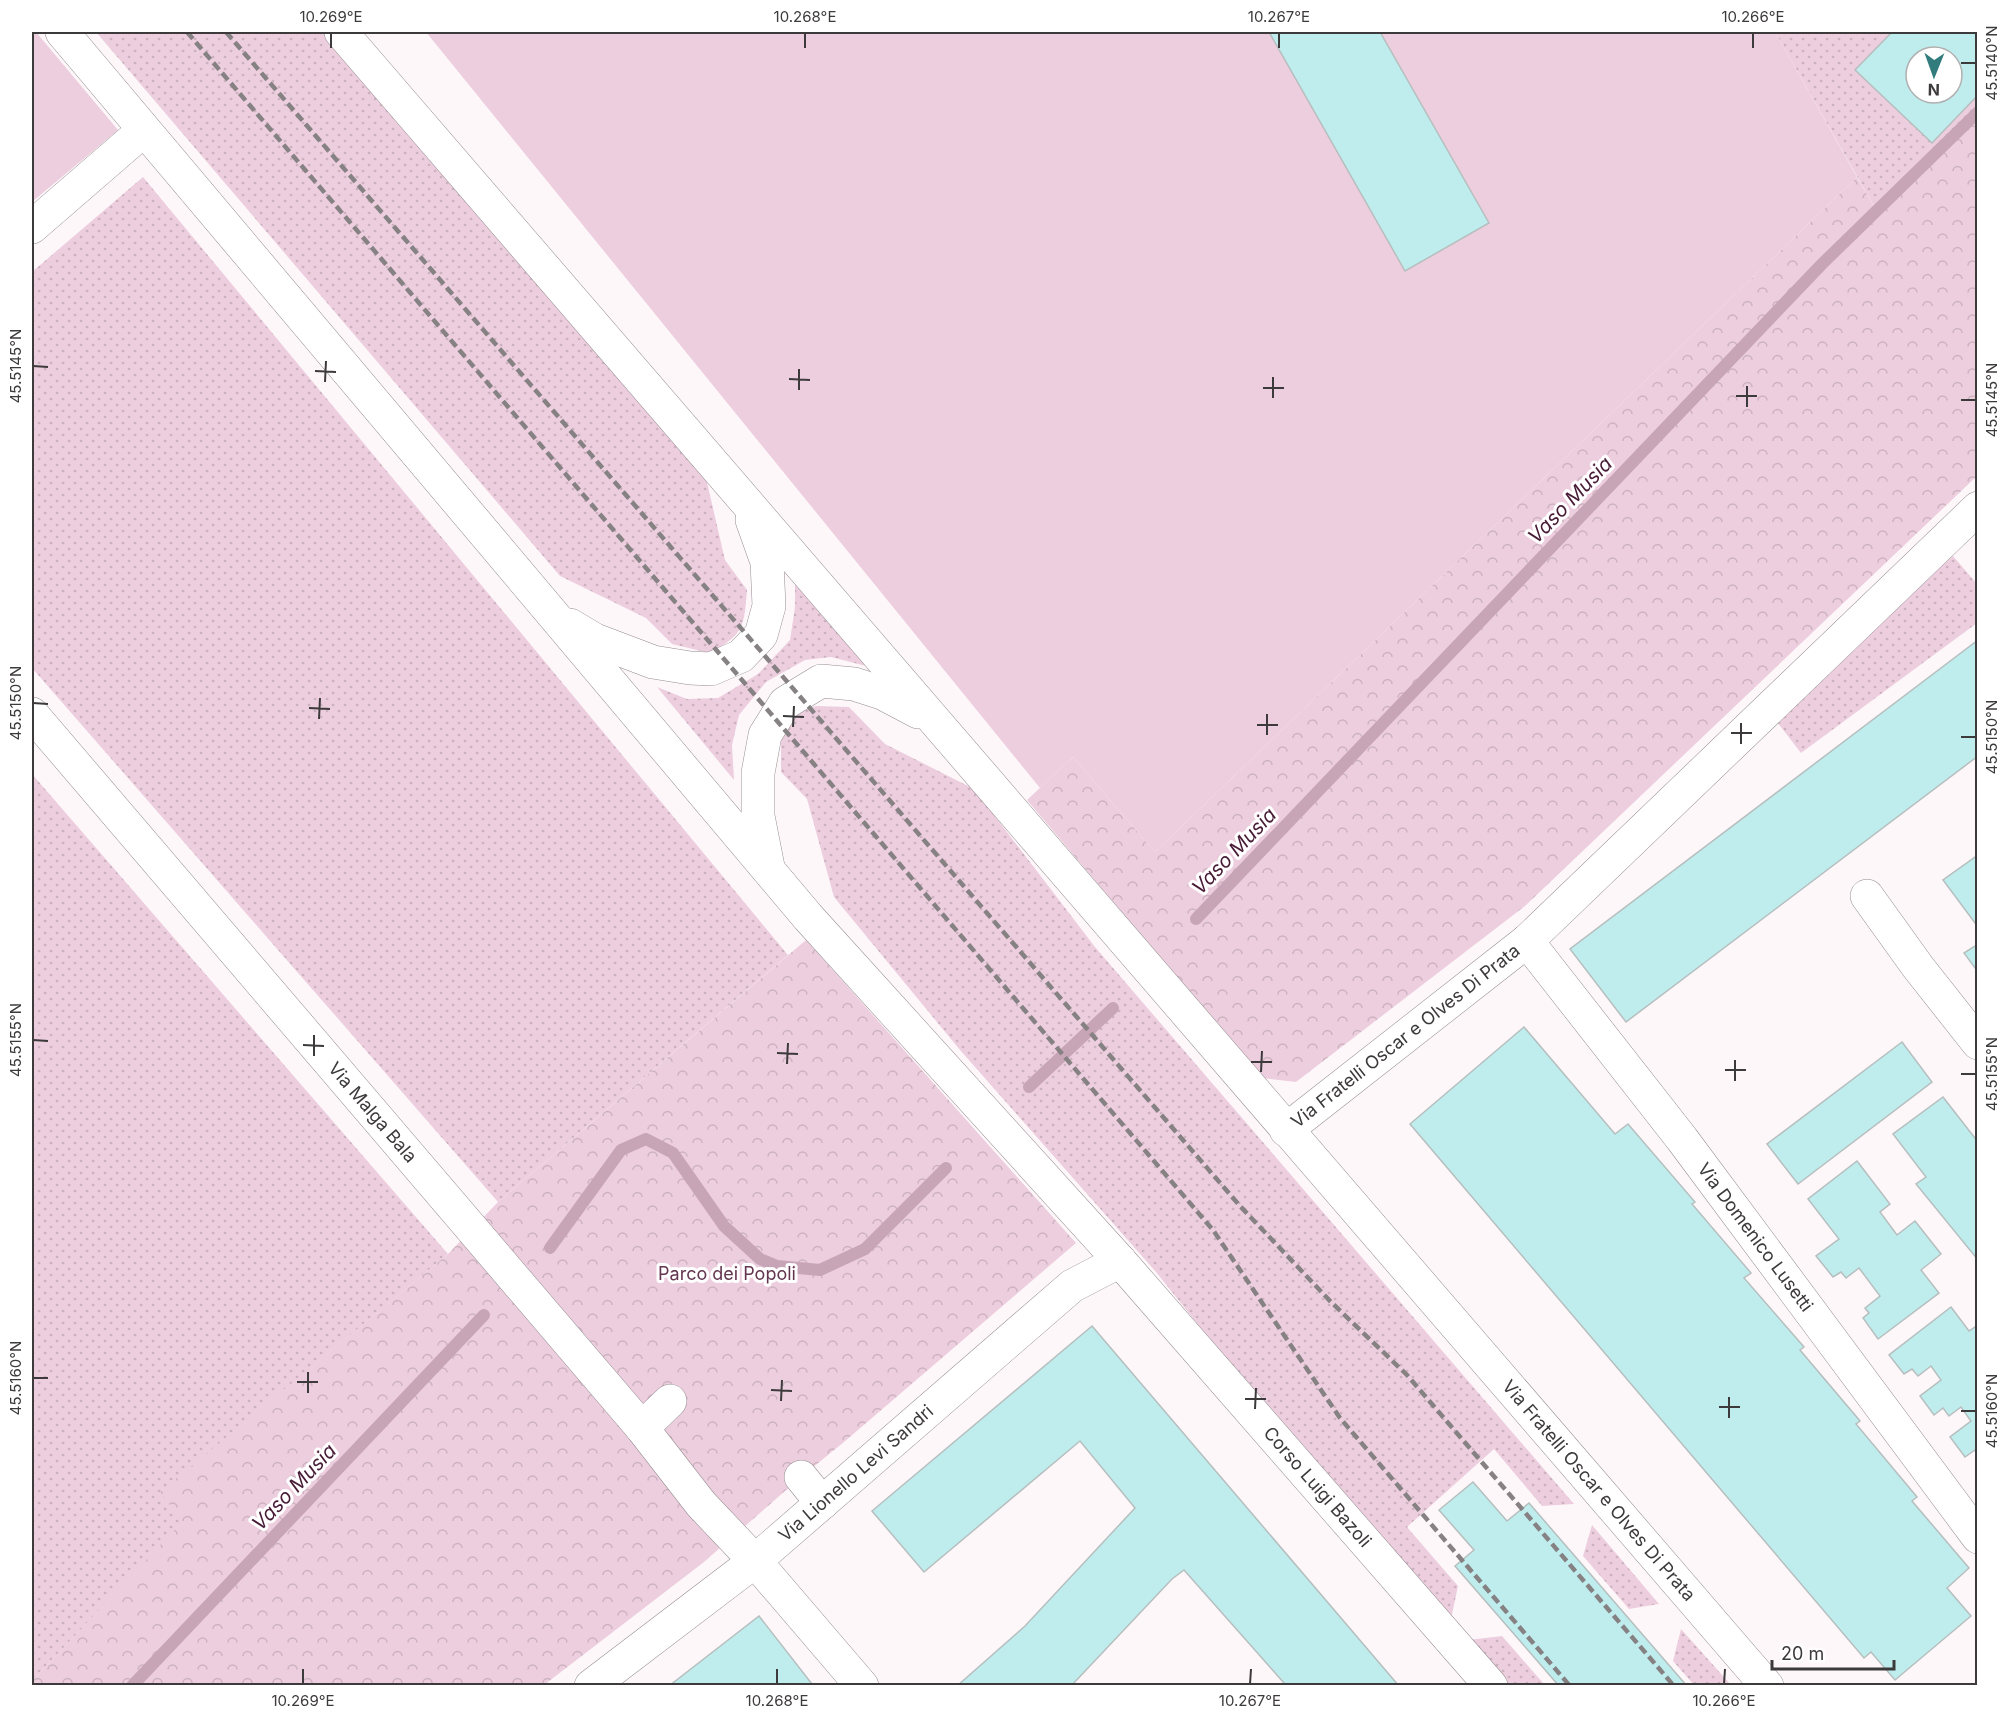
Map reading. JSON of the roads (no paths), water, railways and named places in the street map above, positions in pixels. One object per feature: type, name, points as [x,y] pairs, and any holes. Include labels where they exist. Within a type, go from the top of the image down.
[{"type":"street","name":"Corso Luigi Bazoli","points":[[62,32],[808,917],[1120,1261],[1491,1686]]},
{"type":"street","points":[[341,32],[1286,1130]]},
{"type":"street","points":[[32,227],[144,130]]},
{"type":"street","points":[[554,615],[595,640],[653,662],[711,669],[741,656],[761,635],[769,606],[767,562],[745,501]]},
{"type":"street","name":"Via Fratelli Oscar e Olves Di Prata","points":[[1767,1686],[1286,1130],[1527,941],[1972,526]]},
{"type":"street","points":[[769,871],[758,816],[758,773],[765,735],[785,703],[821,681],[854,684],[882,693],[935,722]]},
{"type":"street","name":"Via Malga Bala","points":[[32,714],[642,1428],[701,1504],[755,1561],[862,1686]]},
{"type":"street","points":[[1867,897],[1918,968],[1977,1043]]},
{"type":"street","name":"Via Domenico Lusetti","points":[[1527,941],[1676,1131],[1977,1537]]},
{"type":"street","name":"Via Lionello Levi Sandri","points":[[591,1686],[755,1561],[1072,1286],[1120,1261]]},
{"type":"street","points":[[642,1428],[670,1401]]},
{"type":"street","points":[[801,1476],[822,1503]]},
{"type":"waterway","name":"Vaso Musia","points":[[1196,919],[1822,264],[1978,112]]},
{"type":"waterway","name":"Vaso Musia","points":[[1029,1087],[1113,1008]]},
{"type":"waterway","name":"Vaso Musia","points":[[550,1248],[621,1150],[646,1139],[673,1153],[724,1226],[760,1259],[777,1266],[820,1270],[865,1249],[946,1168]]},
{"type":"waterway","name":"Vaso Musia","points":[[132,1686],[484,1315]]},
{"type":"railway","points":[[187,32],[1213,1230],[1340,1418],[1570,1686]]},
{"type":"railway","points":[[226,32],[1240,1206],[1331,1302],[1407,1375],[1674,1686]]},
{"type":"park label","name":"Parco dei Popoli","points":[[727,1274]]}]
